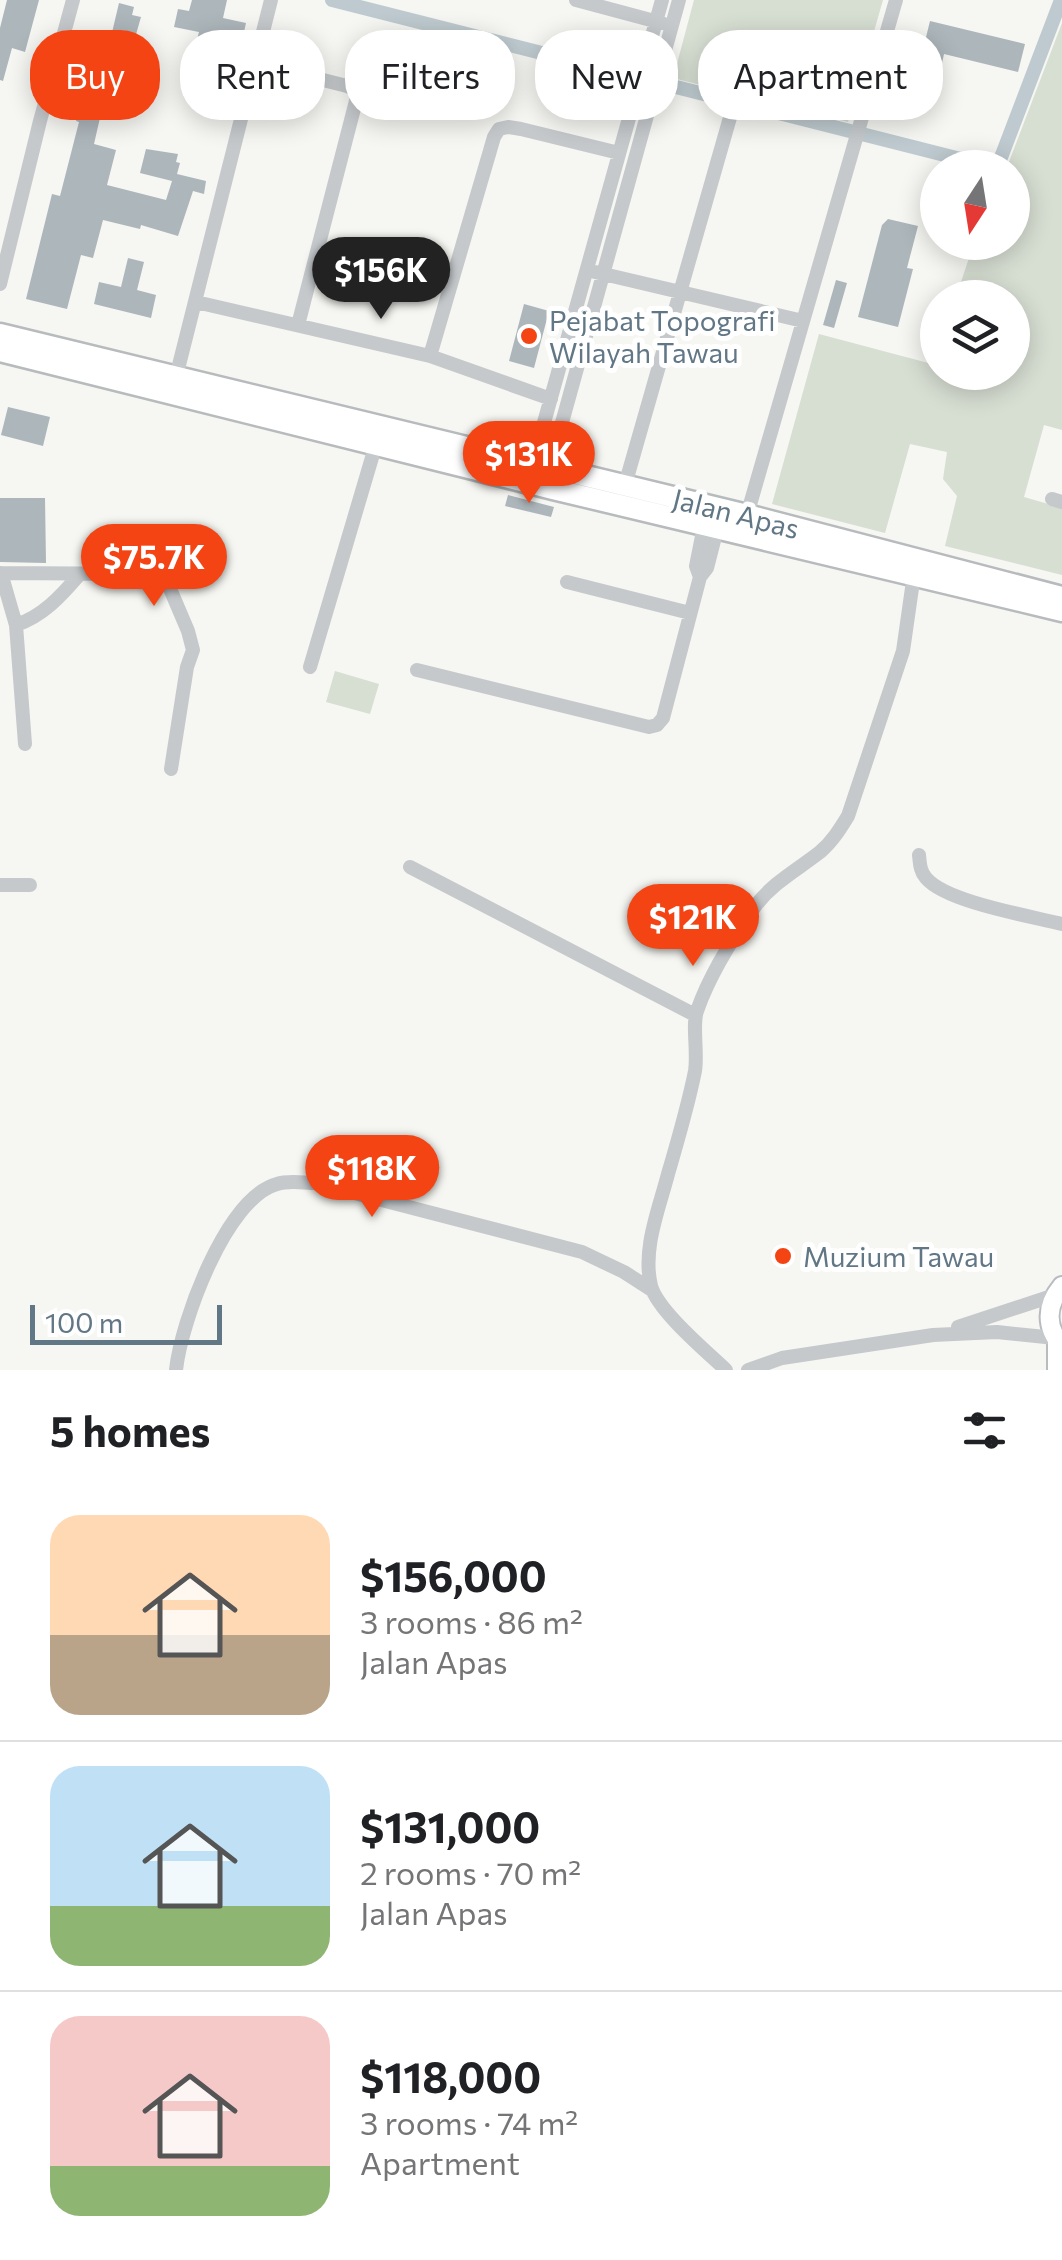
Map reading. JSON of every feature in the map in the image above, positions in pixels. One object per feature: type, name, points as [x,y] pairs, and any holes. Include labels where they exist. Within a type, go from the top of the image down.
[{"type":"highway","name":"Jalan Apas","points":[[0,334],[747,515],[1062,597]]},
{"type":"highway","name":"Jalan Apas","points":[[0,351],[1062,611]]},
{"type":"highway","points":[[541,464],[535,470],[553,489]]},
{"type":"main road","points":[[1057,1370],[1058,1341],[1049,1317],[1058,1291]]},
{"type":"street","points":[[0,284],[73,0]]},
{"type":"street","points":[[263,30],[271,0]]},
{"type":"street","points":[[576,0],[672,25]]},
{"type":"street","points":[[541,464],[550,399],[662,0]]},
{"type":"street","points":[[541,464],[603,274],[680,0]]},
{"type":"street","points":[[747,515],[896,0]]},
{"type":"street","points":[[298,325],[357,96],[354,89],[325,81]]},
{"type":"street","points":[[176,376],[240,120]]},
{"type":"street","points":[[625,485],[729,120]]},
{"type":"street","points":[[430,356],[499,129],[508,126],[619,153]]},
{"type":"street","points":[[586,270],[804,321]]},
{"type":"street","points":[[196,302],[430,356],[550,399]]},
{"type":"street","points":[[310,667],[376,444]]},
{"type":"street","points":[[417,670],[657,726],[663,718],[700,576],[708,568],[711,527]]},
{"type":"street","points":[[25,744],[16,625],[0,573],[156,574],[165,578],[192,650],[170,769]]},
{"type":"street","points":[[652,1290],[648,1265],[652,1233],[696,1064],[695,1016],[726,952],[757,904],[782,878],[823,849],[848,816],[902,651],[914,574]]},
{"type":"street","points":[[16,625],[51,605],[79,575]]},
{"type":"street","points":[[567,582],[690,613]]},
{"type":"street","points":[[919,856],[922,874],[934,886],[1062,924]]},
{"type":"street","points":[[410,867],[695,1016]]},
{"type":"street","points":[[0,884],[30,886]]},
{"type":"street","points":[[176,1370],[185,1324],[222,1240],[258,1193],[276,1184],[316,1184],[582,1252],[652,1290],[674,1320],[726,1370]]},
{"type":"street","points":[[933,1334],[1058,1291]]},
{"type":"street","points":[[748,1370],[782,1358],[933,1334],[997,1332],[1058,1341]]},
{"type":"shaded area","points":[[694,0],[883,0],[874,30],[698,30],[698,84],[678,79],[678,60]]},
{"type":"shaded area","points":[[1062,23],[1062,430],[1044,425],[1024,497],[1062,508],[1062,575],[945,546],[957,496],[943,479],[947,452],[910,444],[885,533],[772,504],[819,334],[920,361],[920,390],[1030,390],[1030,280],[962,280],[968,260],[1030,260],[1030,150],[1013,150]]},
{"type":"shaded area","points":[[335,671],[379,684],[370,714],[326,702]]},
{"type":"building","points":[[7,0],[39,0],[25,52],[12,48],[3,81],[0,80],[0,28]]},
{"type":"building","points":[[192,0],[227,0],[223,18],[246,23],[244,30],[174,27],[178,9],[189,11]]},
{"type":"building","points":[[119,3],[134,7],[132,15],[141,17],[137,30],[113,30]]},
{"type":"building","points":[[930,21],[1025,44],[1018,72],[944,54],[943,59],[943,30],[928,30]]},
{"type":"building","points":[[99,120],[94,144],[116,150],[107,185],[166,200],[172,181],[140,173],[146,149],[178,154],[177,174],[206,181],[204,194],[193,191],[178,236],[141,225],[140,229],[103,220],[93,258],[81,255],[67,309],[26,299],[52,194],[60,196],[79,122],[76,121]]},
{"type":"building","points":[[888,219],[918,226],[907,268],[913,269],[898,327],[858,317],[882,225]]},
{"type":"building","points":[[128,258],[144,262],[137,290],[156,295],[151,318],[94,304],[99,282],[121,287]]},
{"type":"building","points":[[836,280],[847,283],[834,328],[823,325]]},
{"type":"building","name":"Pejabat Topografi Wilayah Tawau","points":[[524,304],[549,311],[534,368],[509,361]]},
{"type":"building","points":[[8,407],[50,417],[43,446],[1,435]]},
{"type":"building","points":[[508,495],[554,507],[551,517],[505,506]]},
{"type":"building","points":[[0,498],[45,498],[46,563],[0,562]]},
{"type":"waterway","points":[[332,0],[925,150]]},
{"type":"waterway","points":[[1004,150],[1061,0]]},
{"type":"place","name":"Pejabat Topografi Wilayah Tawau","points":[[529,336]]},
{"type":"place","name":"Muzium Tawau","points":[[783,1256]]}]
